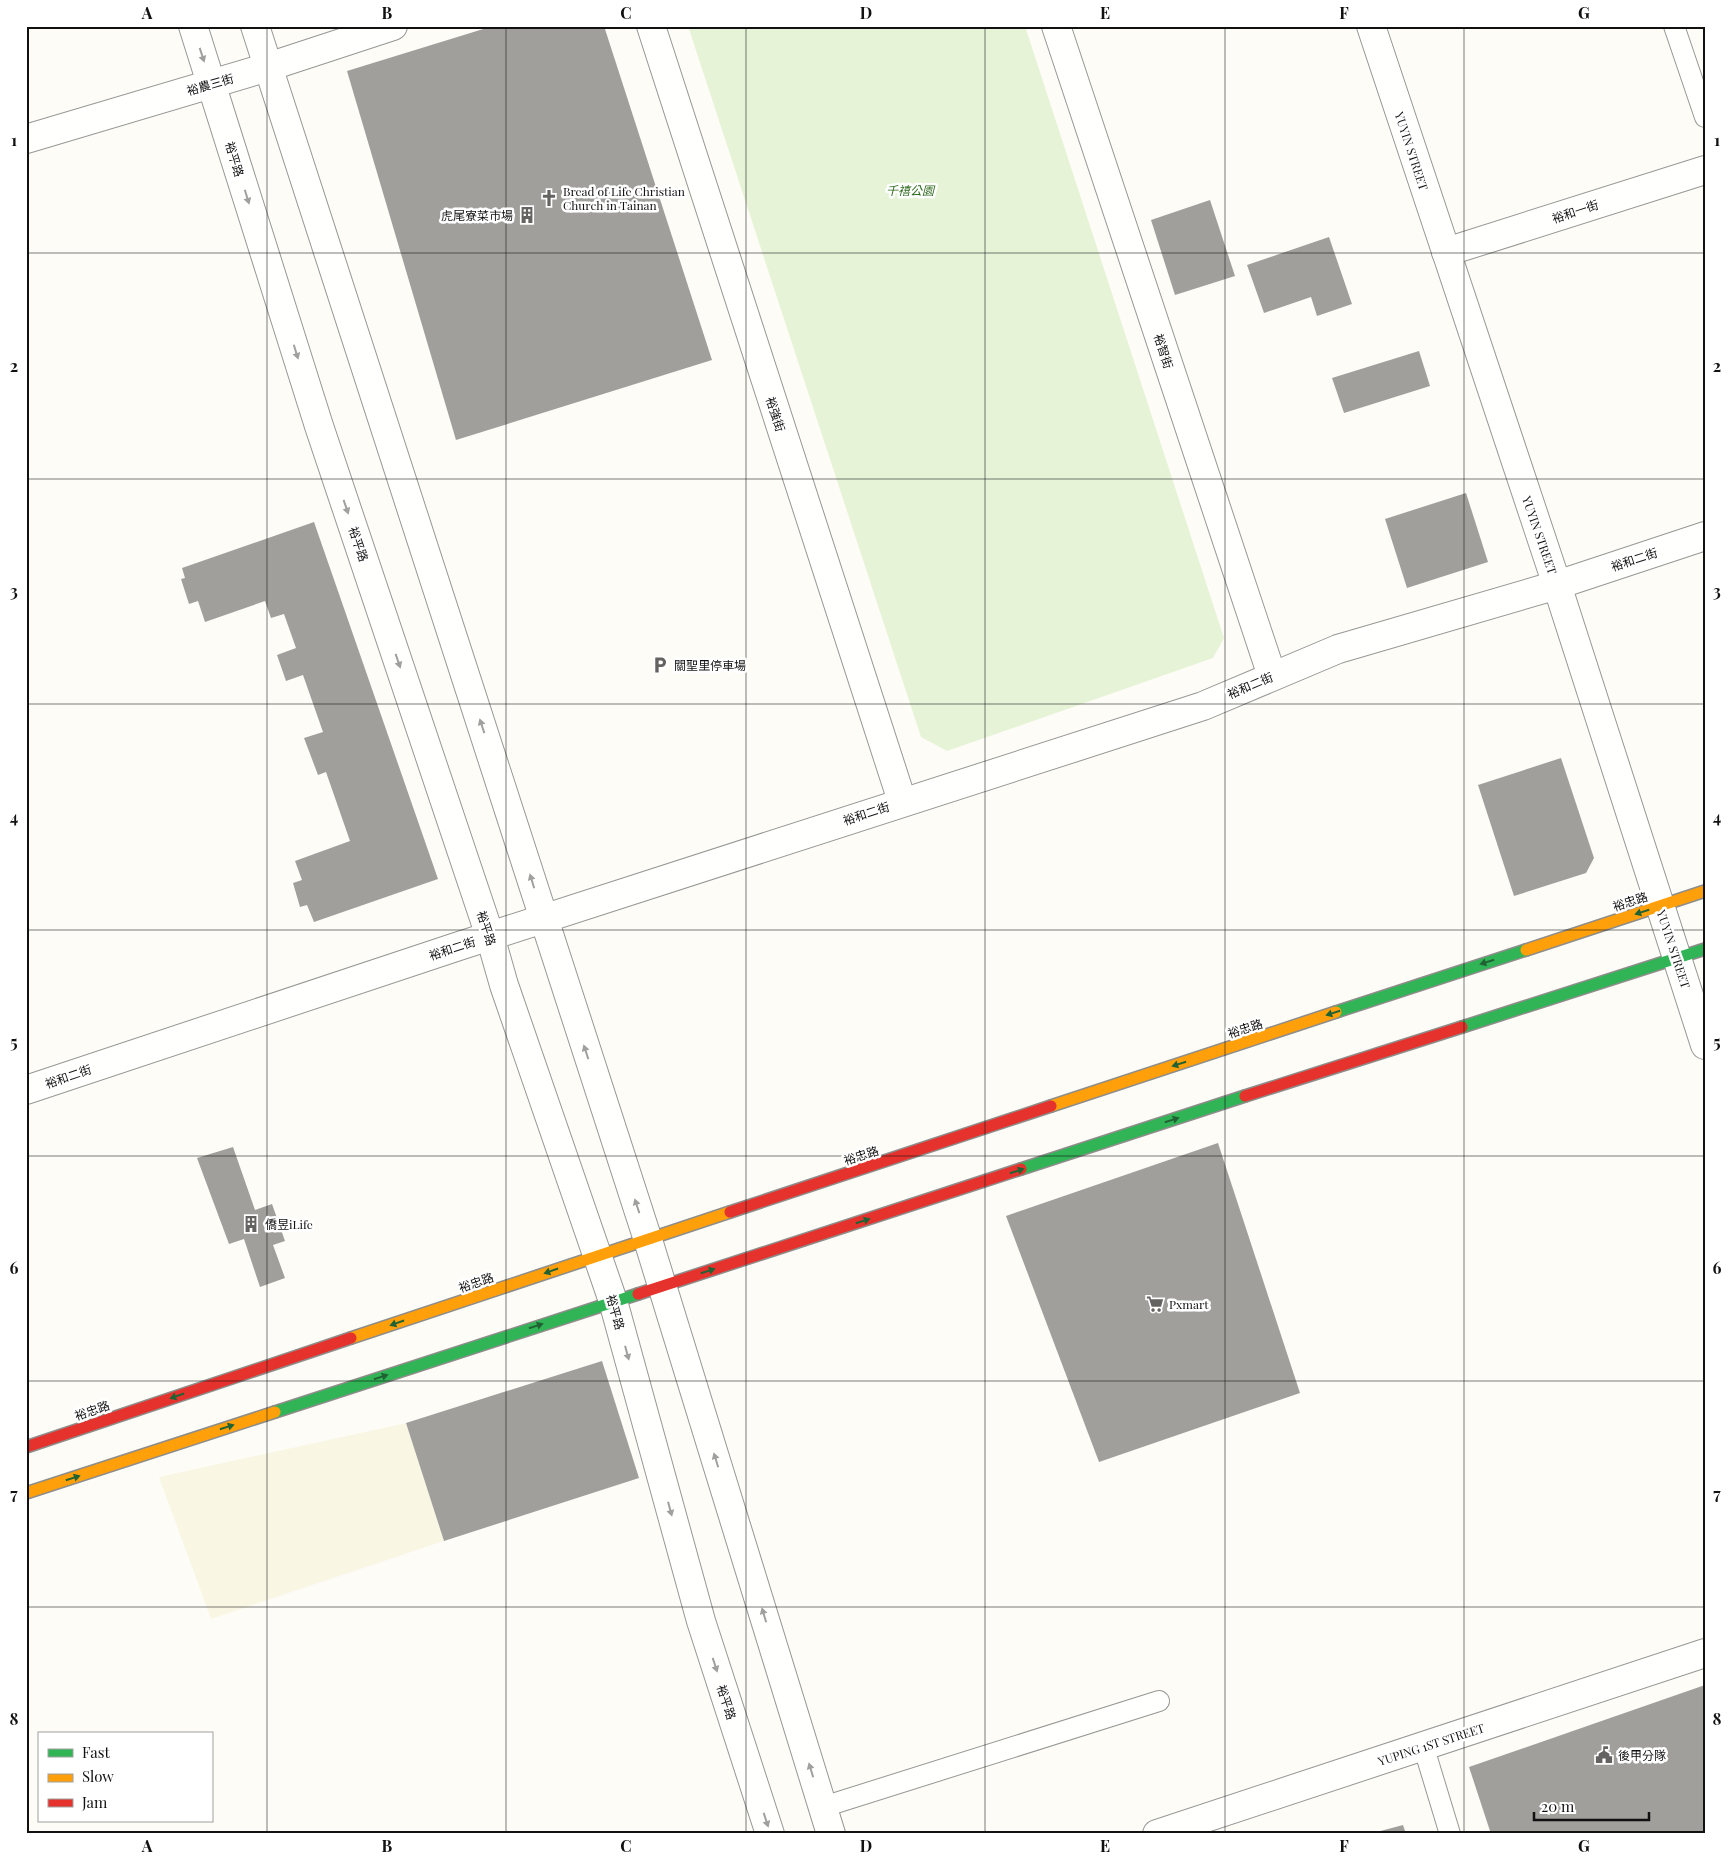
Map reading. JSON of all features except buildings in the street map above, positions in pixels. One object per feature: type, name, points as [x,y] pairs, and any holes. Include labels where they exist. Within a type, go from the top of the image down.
[{"type":"street","name":"裕平路","points":[[193,26],[319,426],[490,936],[504,985],[613,1301],[701,1621],[770,1834]]},
{"type":"street","points":[[255,26],[648,1240],[830,1834]]},
{"type":"street","name":"裕農三街","points":[[26,139],[268,67],[393,26]]},
{"type":"street","name":"裕強街","points":[[651,26],[902,801]]},
{"type":"street","name":"裕智街","points":[[1056,26],[1272,676]]},
{"type":"street","name":"YUYIN STREET","points":[[1371,26],[1557,585],[1705,1045]]},
{"type":"street","name":"裕和一街","points":[[1446,252],[1705,170]]},
{"type":"street","name":"裕和二街","points":[[26,1090],[543,918],[1202,706],[1338,649],[1557,585],[1705,536]]},
{"type":"street","name":"裕忠路","points":[[26,1447],[598,1256],[1705,891]]},
{"type":"street","points":[[26,1493],[613,1301],[1705,949]]},
{"type":"street","name":"YUPING 1ST STREET","points":[[1169,1832],[1423,1745],[1705,1653]]},
{"type":"lane","points":[[1674,26],[1705,117]]},
{"type":"lane","points":[[823,1807],[1159,1701]]},
{"type":"lane","points":[[1423,1745],[1450,1834]]},
{"type":"shaded area","points":[[406,1423],[444,1541],[211,1619],[159,1477]]},
{"type":"green space","name":"千禧公園","points":[[688,26],[1025,26],[1224,638],[1213,658],[947,751],[921,737]]},
{"type":"traffic: fast","points":[[1462,1027],[1705,949]]},
{"type":"traffic: fast","points":[[1336,1012],[1526,950]]},
{"type":"traffic: fast","points":[[1021,1169],[1245,1096]]},
{"type":"traffic: fast","points":[[275,1412],[638,1294]]},
{"type":"traffic: slow","points":[[1526,950],[1705,891]]},
{"type":"traffic: slow","points":[[1051,1106],[1336,1012]]},
{"type":"traffic: slow","points":[[351,1338],[730,1212]]},
{"type":"traffic: slow","points":[[26,1493],[275,1412]]},
{"type":"traffic: jam","points":[[1245,1096],[1462,1027]]},
{"type":"traffic: jam","points":[[730,1212],[1051,1106]]},
{"type":"traffic: jam","points":[[638,1294],[1021,1169]]},
{"type":"traffic: jam","points":[[26,1447],[351,1338]]},
{"type":"place","name":"Bread of Life Christian Church in Tainan","points":[[549,198]]},
{"type":"place","name":"虎尾寮菜市場","points":[[527,215]]},
{"type":"place","name":"關聖里停車場","points":[[660,665]]},
{"type":"place","name":"僑昱iLife","points":[[251,1224]]},
{"type":"place","name":"Pxmart","points":[[1155,1304]]},
{"type":"place","name":"後甲分隊","points":[[1604,1755]]}]
